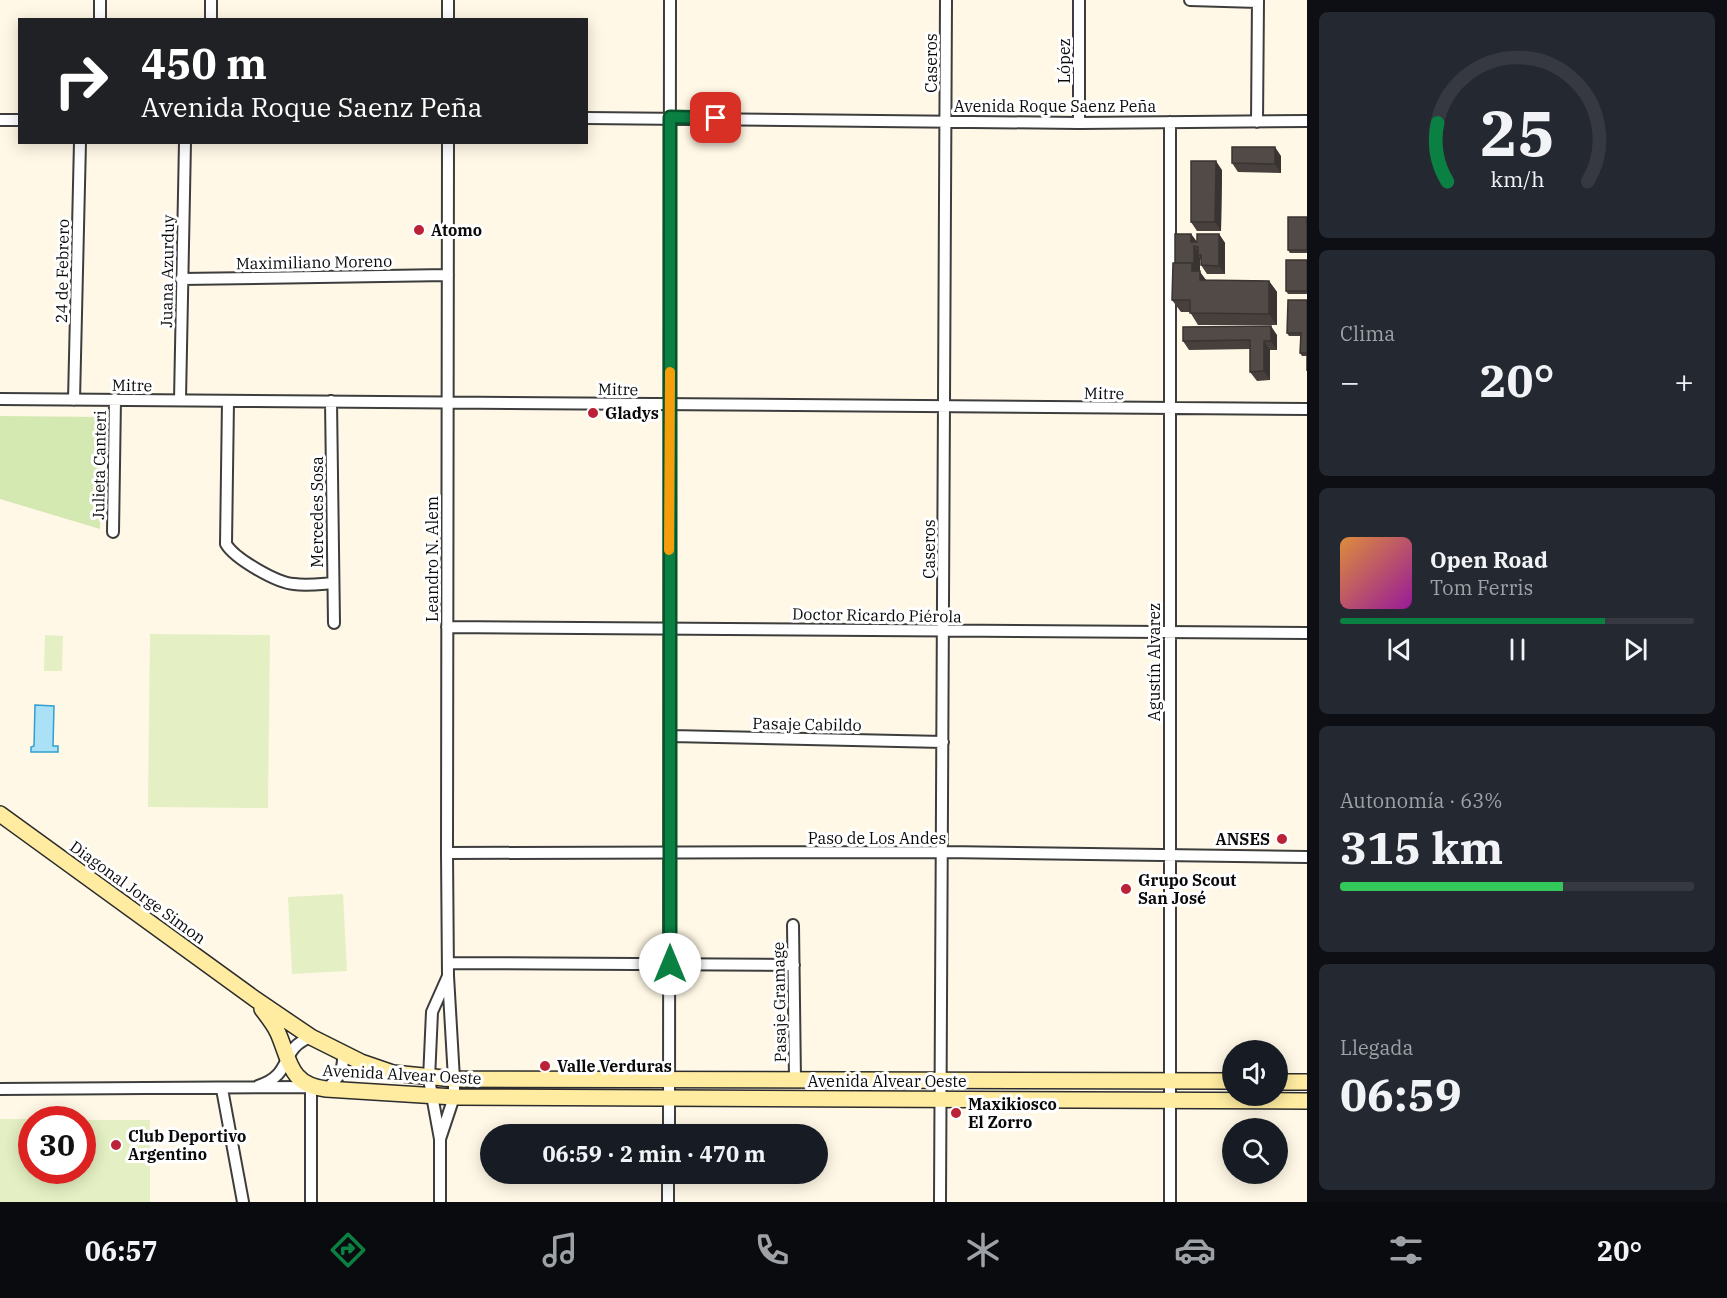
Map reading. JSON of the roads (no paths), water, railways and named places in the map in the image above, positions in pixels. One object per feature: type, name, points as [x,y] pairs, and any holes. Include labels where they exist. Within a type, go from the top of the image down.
[{"type":"main road","name":"Diagonal Jorge Simon","points":[[0,814],[255,999]]},
{"type":"main road","name":"Avenida Alvear Oeste","points":[[255,999],[311,1036],[343,1053],[393,1073],[429,1078],[1222,1081]]},
{"type":"main road","name":"Avenida Alvear Oeste","points":[[255,999],[274,1025],[287,1061],[296,1074],[318,1088],[454,1097],[1307,1101]]},
{"type":"main road","points":[[1288,1082],[1307,1082]]},
{"type":"street","points":[[100,0],[100,18]]},
{"type":"street","points":[[211,0],[211,18]]},
{"type":"street","points":[[448,0],[448,18]]},
{"type":"street","points":[[669,1124],[670,0]]},
{"type":"street","name":"Caseros","points":[[940,1202],[943,1099],[946,0]]},
{"type":"street","name":"López","points":[[1079,0],[1079,123]]},
{"type":"street","points":[[1190,0],[1258,1],[1257,122]]},
{"type":"street","name":"Avenida Roque Saenz Peña","points":[[588,118],[670,117],[1079,123],[1307,121]]},
{"type":"street","points":[[0,120],[18,120]]},
{"type":"street","name":"Agustín Alvarez","points":[[1170,122],[1170,1202]]},
{"type":"street","name":"24 de Febrero","points":[[74,400],[80,144]]},
{"type":"street","name":"Juana Azurduy","points":[[180,400],[185,144]]},
{"type":"street","name":"Leandro N. Alem","points":[[440,1139],[454,1097],[448,976],[447,853],[448,144]]},
{"type":"street","name":"Maximiliano Moreno","points":[[182,279],[448,275]]},
{"type":"street","name":"Mitre","points":[[0,399],[1307,409]]},
{"type":"street","name":"Julieta Canteri","points":[[113,532],[115,399]]},
{"type":"street","points":[[228,401],[226,544],[231,552],[279,580],[294,585],[333,583]]},
{"type":"street","name":"Mercedes Sosa","points":[[331,401],[334,623]]},
{"type":"street","name":"Doctor Ricardo Piérola","points":[[447,627],[1307,633]]},
{"type":"street","name":"Pasaje Cabildo","points":[[671,736],[943,742]]},
{"type":"street","name":"Paso de Los Andes","points":[[447,853],[944,852],[1169,857],[1307,857]]},
{"type":"street","name":"Pasaje Gramage","points":[[793,925],[795,1080]]},
{"type":"street","points":[[448,963],[794,965]]},
{"type":"street","name":"Leandro N. Alem","points":[[440,1202],[440,1139],[429,1078],[432,1012],[448,976]]},
{"type":"street","points":[[249,1089],[276,1077],[287,1061],[291,1049],[297,1042],[311,1036]]},
{"type":"street","points":[[0,1089],[318,1088],[336,1082],[340,1074],[343,1053]]},
{"type":"street","points":[[311,1202],[318,1088]]},
{"type":"street","points":[[222,1089],[243,1202]]},
{"type":"street","points":[[668,1184],[668,1202]]},
{"type":"water","points":[[35,705],[54,706],[53,746],[58,746],[58,752],[31,752],[31,747],[34,746]]},
{"type":"place","name":"Atomo","points":[[419,230]]},
{"type":"place","name":"Gladys","points":[[593,413]]},
{"type":"place","name":"ANSES","points":[[1282,839]]},
{"type":"place","name":"Grupo Scout San José","points":[[1126,889]]},
{"type":"place","name":"Valle Verduras","points":[[545,1066]]},
{"type":"place","name":"Maxikiosco El Zorro","points":[[956,1113]]},
{"type":"place","name":"Club Deportivo Argentino","points":[[116,1145]]}]
